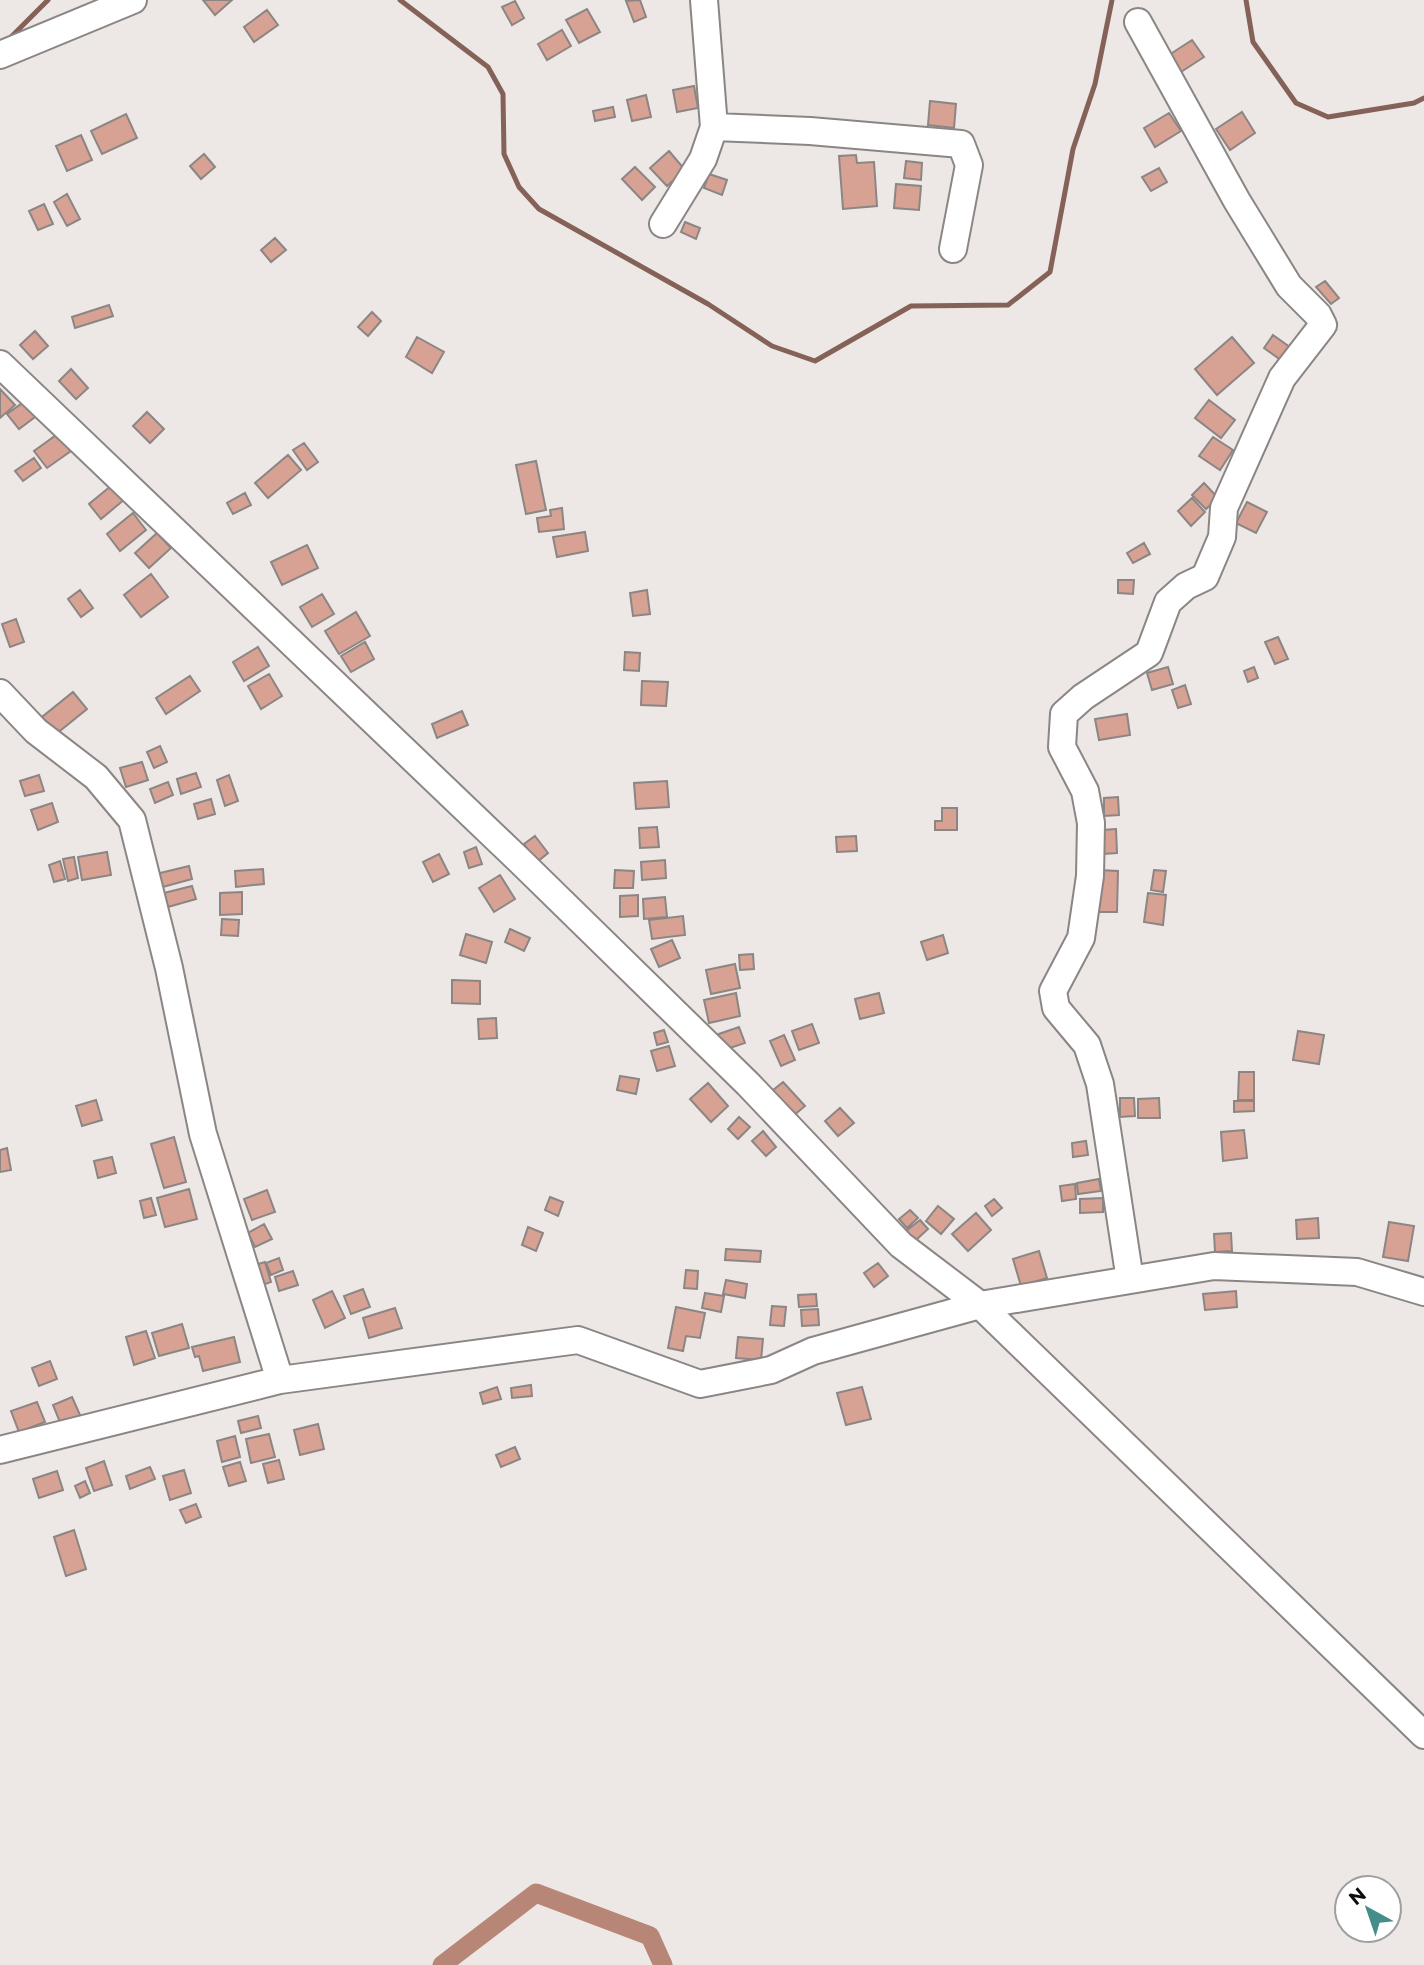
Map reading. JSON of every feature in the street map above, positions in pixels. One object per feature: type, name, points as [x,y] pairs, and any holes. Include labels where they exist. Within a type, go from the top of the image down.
[{"type":"street","points":[[0,55],[133,0]]},
{"type":"street","points":[[663,224],[703,159],[714,127],[704,0]]},
{"type":"street","points":[[1130,1280],[1100,1084],[1087,1045],[1056,1008],[1053,991],[1081,938],[1090,876],[1091,823],[1085,791],[1062,747],[1064,714],[1094,689],[1149,653],[1168,602],[1186,586],[1205,577],[1222,537],[1224,508],[1282,378],[1323,324],[1318,314],[1289,286],[1237,201],[1138,22]]},
{"type":"street","points":[[714,127],[810,131],[961,144],[969,165],[953,249]]},
{"type":"street","points":[[0,364],[530,870],[748,1084],[901,1245],[980,1304],[1424,1735]]},
{"type":"street","points":[[0,693],[36,731],[96,777],[132,820],[169,968],[203,1134],[280,1380]]},
{"type":"street","points":[[0,1450],[280,1380],[578,1340],[700,1384],[771,1370],[813,1351],[980,1304],[1214,1266],[1357,1272],[1424,1292]]},
{"type":"building","points":[[203,0],[232,0],[215,15]]},
{"type":"building","points":[[640,0],[646,17],[634,22],[626,1]]},
{"type":"building","points":[[515,1],[524,18],[512,25],[502,7]]},
{"type":"building","points":[[587,9],[600,32],[579,43],[566,20]]},
{"type":"building","points":[[267,10],[278,25],[254,42],[244,27]]},
{"type":"building","points":[[562,30],[571,46],[547,60],[538,44]]},
{"type":"building","points":[[1192,40],[1204,57],[1181,72],[1169,55]]},
{"type":"building","points":[[694,86],[698,108],[677,112],[673,90]]},
{"type":"building","points":[[646,95],[651,117],[632,121],[627,100]]},
{"type":"building","points":[[930,101],[956,104],[954,128],[928,125]]},
{"type":"building","points":[[613,107],[615,117],[595,121],[593,111]]},
{"type":"building","points":[[1242,112],[1255,133],[1230,150],[1216,129]]},
{"type":"building","points":[[1169,113],[1181,131],[1155,147],[1144,128]]},
{"type":"building","points":[[126,114],[137,138],[102,154],[91,131]]},
{"type":"building","points":[[81,135],[92,160],[67,171],[56,146]]},
{"type":"building","points":[[669,151],[685,170],[667,186],[650,168]]},
{"type":"building","points":[[204,154],[215,167],[201,179],[190,166]]},
{"type":"building","points":[[856,155],[857,163],[874,162],[877,206],[843,209],[839,156]]},
{"type":"building","points":[[906,161],[922,163],[921,180],[904,178]]},
{"type":"building","points":[[635,167],[655,187],[642,200],[622,179]]},
{"type":"building","points":[[1159,168],[1167,182],[1151,191],[1142,177]]},
{"type":"building","points":[[709,174],[727,180],[722,195],[704,188]]},
{"type":"building","points":[[896,184],[921,186],[919,210],[894,208]]},
{"type":"building","points":[[67,194],[80,219],[67,226],[54,202]]},
{"type":"building","points":[[44,204],[53,224],[38,230],[29,211]]},
{"type":"building","points":[[685,222],[700,228],[696,239],[681,232]]},
{"type":"building","points":[[275,238],[286,250],[271,262],[261,250]]},
{"type":"building","points":[[1325,281],[1339,298],[1331,304],[1316,287]]},
{"type":"building","points":[[109,305],[113,316],[75,328],[72,317]]},
{"type":"building","points":[[372,312],[381,321],[368,336],[358,327]]},
{"type":"building","points":[[35,331],[48,346],[33,359],[20,345]]},
{"type":"building","points":[[1273,335],[1294,350],[1285,363],[1264,348]]},
{"type":"building","points":[[417,337],[444,352],[432,373],[406,357]]},
{"type":"building","points":[[1232,337],[1254,363],[1217,395],[1195,369]]},
{"type":"building","points":[[71,369],[88,388],[76,399],[59,381]]},
{"type":"building","points":[[0,389],[15,405],[0,418]]},
{"type":"building","points":[[28,399],[39,414],[19,429],[7,414]]},
{"type":"building","points":[[1209,400],[1235,420],[1221,438],[1195,418]]},
{"type":"building","points":[[147,412],[164,429],[150,443],[133,426]]},
{"type":"building","points":[[59,433],[71,451],[47,468],[34,451]]},
{"type":"building","points":[[1213,437],[1233,450],[1220,470],[1199,456]]},
{"type":"building","points":[[304,443],[318,462],[307,470],[293,450]]},
{"type":"building","points":[[288,455],[301,470],[268,498],[255,483]]},
{"type":"building","points":[[34,458],[41,468],[23,481],[15,471]]},
{"type":"building","points":[[536,461],[546,510],[526,514],[516,465]]},
{"type":"building","points":[[1204,483],[1218,498],[1206,509],[1192,495]]},
{"type":"building","points":[[112,485],[125,499],[101,519],[89,504]]},
{"type":"building","points":[[245,493],[251,505],[233,514],[227,503]]},
{"type":"building","points":[[1192,498],[1205,512],[1191,526],[1178,511]]},
{"type":"building","points":[[1247,502],[1267,512],[1256,533],[1236,523]]},
{"type":"building","points":[[562,508],[564,529],[539,532],[537,518],[551,516],[550,510]]},
{"type":"building","points":[[133,513],[146,530],[120,551],[107,534]]},
{"type":"building","points":[[585,532],[588,551],[557,557],[553,537]]},
{"type":"building","points":[[157,533],[171,548],[149,568],[135,553]]},
{"type":"building","points":[[1144,543],[1150,554],[1133,563],[1127,553]]},
{"type":"building","points":[[307,545],[318,568],[282,585],[271,562]]},
{"type":"building","points":[[151,574],[168,597],[141,617],[124,595]]},
{"type":"building","points":[[1118,580],[1134,580],[1133,594],[1118,593]]},
{"type":"building","points":[[80,590],[93,608],[81,617],[68,599]]},
{"type":"building","points":[[647,590],[650,614],[633,616],[630,593]]},
{"type":"building","points":[[322,594],[334,614],[312,627],[300,607]]},
{"type":"building","points":[[356,612],[370,636],[339,654],[325,631]]},
{"type":"building","points":[[16,619],[24,642],[10,647],[2,624]]},
{"type":"building","points":[[1278,637],[1288,659],[1275,664],[1265,642]]},
{"type":"building","points":[[365,642],[374,659],[351,672],[341,656]]},
{"type":"building","points":[[258,647],[269,666],[244,681],[233,662]]},
{"type":"building","points":[[625,652],[640,653],[639,671],[624,670]]},
{"type":"building","points":[[1168,667],[1173,684],[1152,690],[1147,673]]},
{"type":"building","points":[[1254,667],[1258,678],[1248,682],[1244,671]]},
{"type":"building","points":[[269,674],[282,696],[261,709],[248,686]]},
{"type":"building","points":[[190,676],[200,691],[166,714],[156,698]]},
{"type":"building","points":[[642,681],[668,682],[666,706],[641,705]]},
{"type":"building","points":[[1185,685],[1191,704],[1178,708],[1172,690]]},
{"type":"building","points":[[73,692],[87,709],[56,734],[42,717]]},
{"type":"building","points":[[462,711],[468,725],[437,738],[432,724]]},
{"type":"building","points":[[1127,714],[1130,735],[1099,740],[1095,719]]},
{"type":"building","points":[[160,746],[167,762],[154,768],[147,752]]},
{"type":"building","points":[[142,762],[148,780],[126,787],[120,768]]},
{"type":"building","points":[[196,773],[201,787],[181,794],[177,779]]},
{"type":"building","points":[[39,775],[44,791],[25,796],[20,781]]},
{"type":"building","points":[[229,775],[238,801],[225,806],[217,780]]},
{"type":"building","points":[[667,781],[669,807],[636,809],[634,783]]},
{"type":"building","points":[[168,782],[173,795],[155,803],[150,789]]},
{"type":"building","points":[[1118,797],[1119,815],[1104,816],[1104,798]]},
{"type":"building","points":[[211,799],[215,814],[198,819],[194,804]]},
{"type":"building","points":[[52,803],[58,822],[38,830],[31,810]]},
{"type":"building","points":[[942,808],[957,808],[957,830],[935,830],[935,821],[942,821]]},
{"type":"building","points":[[657,827],[659,847],[640,848],[639,828]]},
{"type":"building","points":[[1116,829],[1117,853],[1103,854],[1102,830]]},
{"type":"building","points":[[535,836],[548,853],[537,862],[524,844]]},
{"type":"building","points":[[856,836],[857,851],[837,852],[836,837]]},
{"type":"building","points":[[476,847],[482,864],[469,868],[464,852]]},
{"type":"building","points":[[107,852],[111,875],[82,880],[78,857]]},
{"type":"building","points":[[439,854],[449,874],[433,882],[423,862]]},
{"type":"building","points":[[74,857],[78,878],[68,881],[63,859]]},
{"type":"building","points":[[665,860],[666,878],[642,880],[641,862]]},
{"type":"building","points":[[60,861],[65,879],[54,882],[49,865]]},
{"type":"building","points":[[189,866],[192,879],[159,888],[156,874]]},
{"type":"building","points":[[263,869],[264,884],[236,887],[235,871]]},
{"type":"building","points":[[615,870],[634,871],[633,888],[614,888]]},
{"type":"building","points":[[1099,870],[1118,871],[1117,912],[1097,912]]},
{"type":"building","points":[[1154,870],[1166,871],[1163,892],[1151,890]]},
{"type":"building","points":[[500,875],[515,899],[494,912],[479,888]]},
{"type":"building","points":[[192,886],[196,899],[168,907],[164,893]]},
{"type":"building","points":[[242,892],[242,914],[220,915],[220,893]]},
{"type":"building","points":[[1148,893],[1166,895],[1163,925],[1144,922]]},
{"type":"building","points":[[638,895],[638,916],[620,917],[620,896]]},
{"type":"building","points":[[665,897],[667,917],[644,919],[643,899]]},
{"type":"building","points":[[683,916],[685,935],[652,939],[649,920]]},
{"type":"building","points":[[222,919],[239,920],[238,936],[221,935]]},
{"type":"building","points":[[510,929],[530,938],[524,951],[505,942]]},
{"type":"building","points":[[466,934],[492,942],[486,963],[460,955]]},
{"type":"building","points":[[943,935],[948,953],[927,960],[921,942]]},
{"type":"building","points":[[672,940],[680,958],[659,967],[651,949]]},
{"type":"building","points":[[753,954],[754,969],[740,970],[739,955]]},
{"type":"building","points":[[735,964],[740,988],[711,994],[706,970]]},
{"type":"building","points":[[452,980],[480,981],[480,1004],[452,1003]]},
{"type":"building","points":[[736,993],[740,1016],[709,1023],[704,1000]]},
{"type":"building","points":[[879,993],[884,1013],[860,1019],[855,999]]},
{"type":"building","points":[[496,1018],[497,1038],[479,1039],[478,1019]]},
{"type":"building","points":[[812,1024],[819,1043],[799,1050],[792,1031]]},
{"type":"building","points":[[739,1027],[745,1043],[721,1051],[716,1035]]},
{"type":"building","points":[[664,1030],[668,1042],[657,1045],[654,1033]]},
{"type":"building","points":[[1298,1031],[1324,1035],[1319,1064],[1293,1060]]},
{"type":"building","points":[[784,1035],[795,1060],[781,1066],[770,1041]]},
{"type":"building","points":[[669,1046],[675,1066],[657,1071],[651,1051]]},
{"type":"building","points":[[1239,1072],[1254,1072],[1254,1100],[1238,1100]]},
{"type":"building","points":[[620,1076],[639,1079],[636,1094],[617,1090]]},
{"type":"building","points":[[783,1082],[805,1106],[793,1116],[772,1091]]},
{"type":"building","points":[[708,1083],[728,1106],[711,1122],[690,1099]]},
{"type":"building","points":[[1120,1098],[1134,1098],[1135,1116],[1120,1117]]},
{"type":"building","points":[[1159,1098],[1160,1118],[1138,1118],[1138,1099]]},
{"type":"building","points":[[96,1100],[102,1120],[82,1126],[76,1106]]},
{"type":"building","points":[[1234,1101],[1254,1101],[1254,1111],[1234,1112]]},
{"type":"building","points":[[840,1108],[854,1123],[838,1136],[825,1121]]},
{"type":"building","points":[[739,1117],[750,1127],[738,1139],[728,1129]]},
{"type":"building","points":[[1244,1130],[1247,1158],[1223,1161],[1221,1132]]},
{"type":"building","points":[[763,1131],[776,1147],[766,1156],[752,1141]]},
{"type":"building","points":[[174,1137],[186,1182],[164,1188],[151,1144]]},
{"type":"building","points":[[1086,1141],[1088,1155],[1073,1157],[1072,1143]]},
{"type":"building","points":[[7,1148],[11,1170],[0,1172],[0,1150]]},
{"type":"building","points":[[112,1157],[116,1173],[98,1178],[94,1161]]},
{"type":"building","points":[[1099,1179],[1101,1191],[1078,1194],[1077,1183]]},
{"type":"building","points":[[1075,1184],[1076,1199],[1062,1201],[1060,1186]]},
{"type":"building","points":[[189,1189],[197,1219],[165,1227],[157,1198]]},
{"type":"building","points":[[267,1190],[275,1212],[252,1220],[244,1199]]},
{"type":"building","points":[[550,1197],[563,1202],[558,1216],[545,1210]]},
{"type":"building","points":[[151,1198],[156,1215],[144,1218],[140,1201]]},
{"type":"building","points":[[1103,1198],[1103,1212],[1080,1213],[1080,1199]]},
{"type":"building","points":[[994,1199],[1002,1208],[992,1216],[985,1206]]},
{"type":"building","points":[[938,1206],[954,1219],[941,1234],[926,1221]]},
{"type":"building","points":[[910,1210],[918,1218],[907,1228],[899,1219]]},
{"type":"building","points":[[976,1213],[991,1230],[968,1251],[952,1234]]},
{"type":"building","points":[[1318,1218],[1319,1238],[1297,1239],[1296,1220]]},
{"type":"building","points":[[920,1220],[928,1229],[915,1241],[906,1231]]},
{"type":"building","points":[[1389,1222],[1414,1226],[1408,1261],[1383,1257]]},
{"type":"building","points":[[264,1224],[272,1239],[255,1247],[248,1233]]},
{"type":"building","points":[[528,1227],[543,1233],[536,1251],[522,1245]]},
{"type":"building","points":[[1231,1233],[1232,1251],[1215,1252],[1214,1234]]},
{"type":"building","points":[[726,1249],[761,1251],[760,1262],[725,1260]]},
{"type":"building","points":[[1039,1251],[1047,1278],[1021,1286],[1013,1259]]},
{"type":"building","points":[[279,1258],[283,1270],[271,1275],[266,1263]]},
{"type":"building","points":[[265,1262],[271,1282],[255,1288],[248,1267]]},
{"type":"building","points":[[878,1263],[888,1276],[874,1287],[864,1273]]},
{"type":"building","points":[[686,1270],[698,1271],[697,1289],[684,1288]]},
{"type":"building","points":[[293,1271],[298,1285],[279,1291],[275,1277]]},
{"type":"building","points":[[726,1280],[747,1284],[745,1298],[723,1294]]},
{"type":"building","points":[[363,1289],[370,1307],[351,1314],[344,1296]]},
{"type":"building","points":[[332,1291],[345,1318],[325,1328],[313,1300]]},
{"type":"building","points":[[1236,1291],[1237,1307],[1205,1310],[1203,1294]]},
{"type":"building","points":[[705,1293],[724,1296],[721,1312],[702,1308]]},
{"type":"building","points":[[816,1294],[817,1306],[799,1307],[798,1295]]},
{"type":"building","points":[[772,1306],[786,1307],[784,1326],[770,1325]]},
{"type":"building","points":[[676,1307],[705,1313],[700,1338],[686,1336],[683,1351],[668,1348]]},
{"type":"building","points":[[395,1308],[402,1328],[369,1338],[363,1318]]},
{"type":"building","points":[[818,1309],[819,1325],[802,1326],[801,1310]]},
{"type":"building","points":[[182,1324],[189,1348],[159,1356],[152,1333]]},
{"type":"building","points":[[146,1331],[155,1358],[134,1365],[126,1337]]},
{"type":"building","points":[[234,1337],[240,1362],[203,1371],[199,1356],[195,1357],[192,1347]]},
{"type":"building","points":[[738,1337],[763,1339],[761,1360],[736,1358]]},
{"type":"building","points":[[50,1361],[57,1379],[39,1386],[32,1368]]},
{"type":"building","points":[[531,1385],[532,1396],[512,1398],[511,1388]]},
{"type":"building","points":[[497,1387],[501,1399],[483,1404],[480,1393]]},
{"type":"building","points":[[862,1387],[871,1419],[846,1425],[837,1393]]},
{"type":"building","points":[[72,1397],[84,1424],[64,1432],[53,1405]]},
{"type":"building","points":[[37,1402],[45,1422],[19,1432],[11,1411]]},
{"type":"building","points":[[258,1416],[261,1428],[241,1433],[238,1421]]},
{"type":"building","points":[[318,1424],[324,1449],[300,1455],[294,1430]]},
{"type":"building","points":[[269,1434],[275,1457],[251,1463],[246,1439]]},
{"type":"building","points":[[235,1436],[240,1457],[222,1462],[217,1441]]},
{"type":"building","points":[[515,1447],[520,1459],[501,1467],[496,1455]]},
{"type":"building","points":[[279,1460],[284,1479],[268,1483],[263,1464]]},
{"type":"building","points":[[104,1461],[112,1485],[94,1491],[86,1468]]},
{"type":"building","points":[[240,1462],[246,1481],[229,1486],[223,1467]]},
{"type":"building","points":[[150,1467],[155,1479],[130,1489],[126,1476]]},
{"type":"building","points":[[184,1470],[191,1493],[170,1500],[163,1476]]},
{"type":"building","points":[[57,1471],[63,1490],[39,1498],[33,1479]]},
{"type":"building","points":[[85,1481],[90,1493],[80,1498],[75,1486]]},
{"type":"building","points":[[196,1504],[201,1517],[186,1523],[180,1510]]},
{"type":"building","points":[[74,1530],[86,1569],[66,1576],[54,1537]]},
{"type":"waterway","points":[[10,38],[48,0]]},
{"type":"waterway","points":[[400,0],[488,67],[503,94],[504,154],[519,187],[539,209],[708,304],[772,346],[815,361],[911,306],[1008,305],[1050,272],[1073,149],[1095,84],[1112,0]]},
{"type":"waterway","points":[[1246,0],[1253,42],[1296,103],[1328,117],[1414,103],[1424,98]]},
{"type":"waterway","points":[[442,1965],[536,1893],[650,1936],[663,1965]]}]
